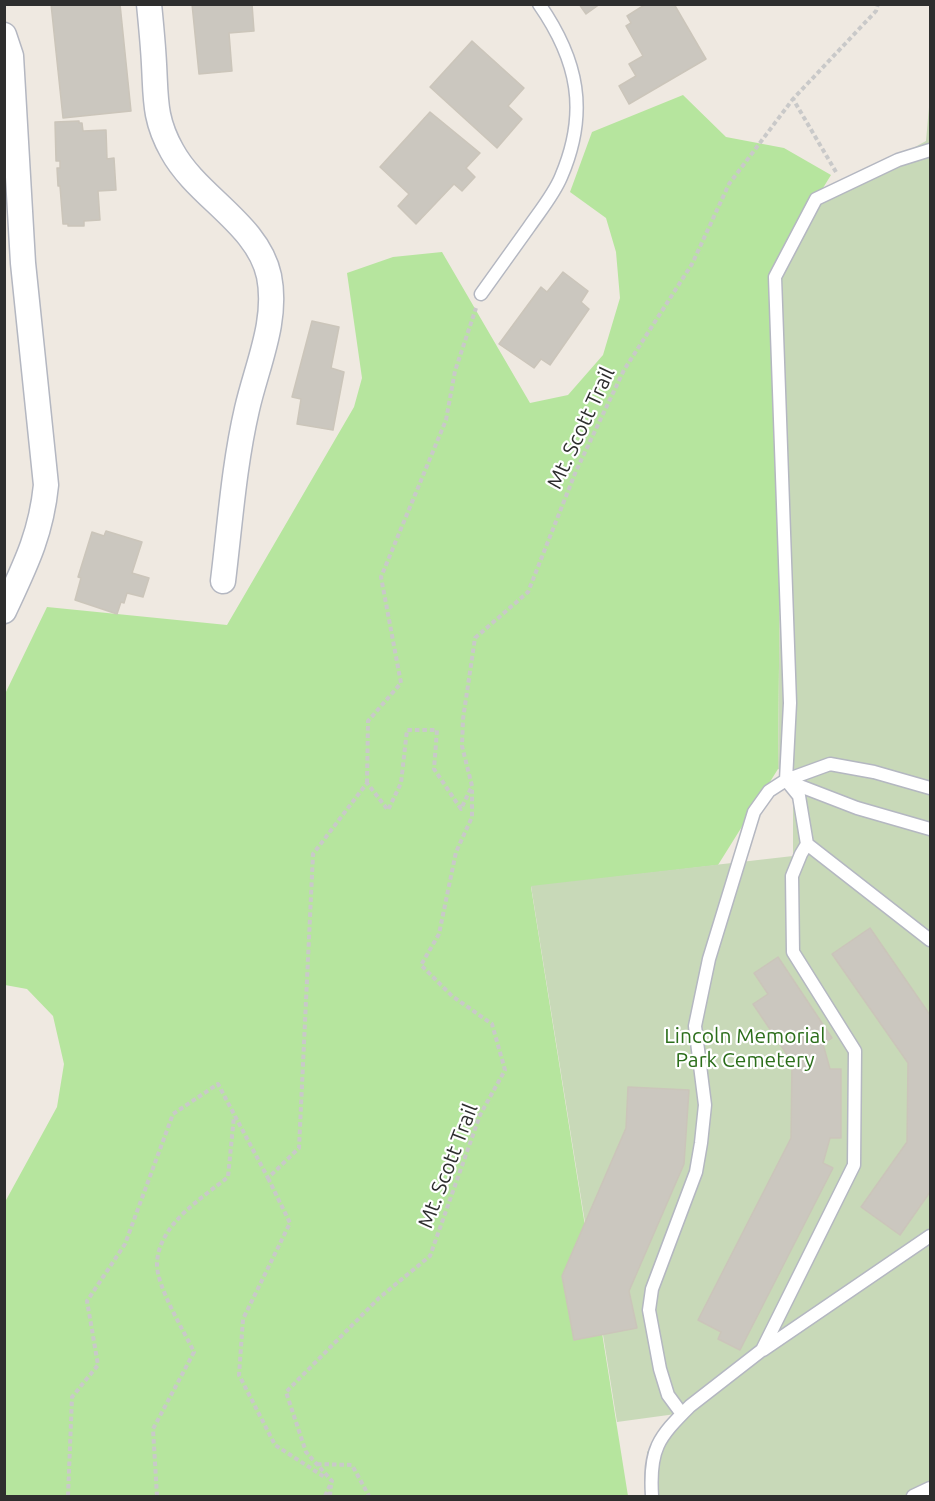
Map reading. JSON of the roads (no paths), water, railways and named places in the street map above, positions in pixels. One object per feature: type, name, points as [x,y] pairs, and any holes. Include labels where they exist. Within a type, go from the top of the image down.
[{"type":"street","points":[[149,4],[155,103],[161,130],[173,154],[189,175],[206,195],[247,232],[260,252],[268,274],[272,300],[268,335],[247,410],[237,466],[223,580]]},
{"type":"street","points":[[4,35],[11,56],[23,263],[46,485],[43,511],[35,544],[4,610]]},
{"type":"lane","points":[[481,294],[542,209],[561,178],[574,139],[577,101],[575,78],[561,37],[539,4]]},
{"type":"lane","points":[[930,150],[898,160],[816,199],[775,277],[790,704],[786,780],[798,796],[807,844],[930,940]]},
{"type":"lane","points":[[682,1414],[668,1395],[660,1369],[649,1310],[652,1289],[696,1172],[702,1143],[705,1105],[695,1026],[709,959],[754,813],[769,791],[786,780],[830,764],[874,772],[930,788]]},
{"type":"lane","points":[[786,780],[857,808],[930,829]]},
{"type":"lane","points":[[762,1350],[854,1165],[855,1051],[793,952],[792,876],[807,844]]},
{"type":"lane","points":[[652,1497],[651,1472],[658,1442],[669,1426],[762,1350],[930,1236]]},
{"type":"lane","points":[[913,1497],[930,1488]]},
{"type":"park label","name":"Lincoln Memorial Park Cemetery","points":[[745,1048]]}]
